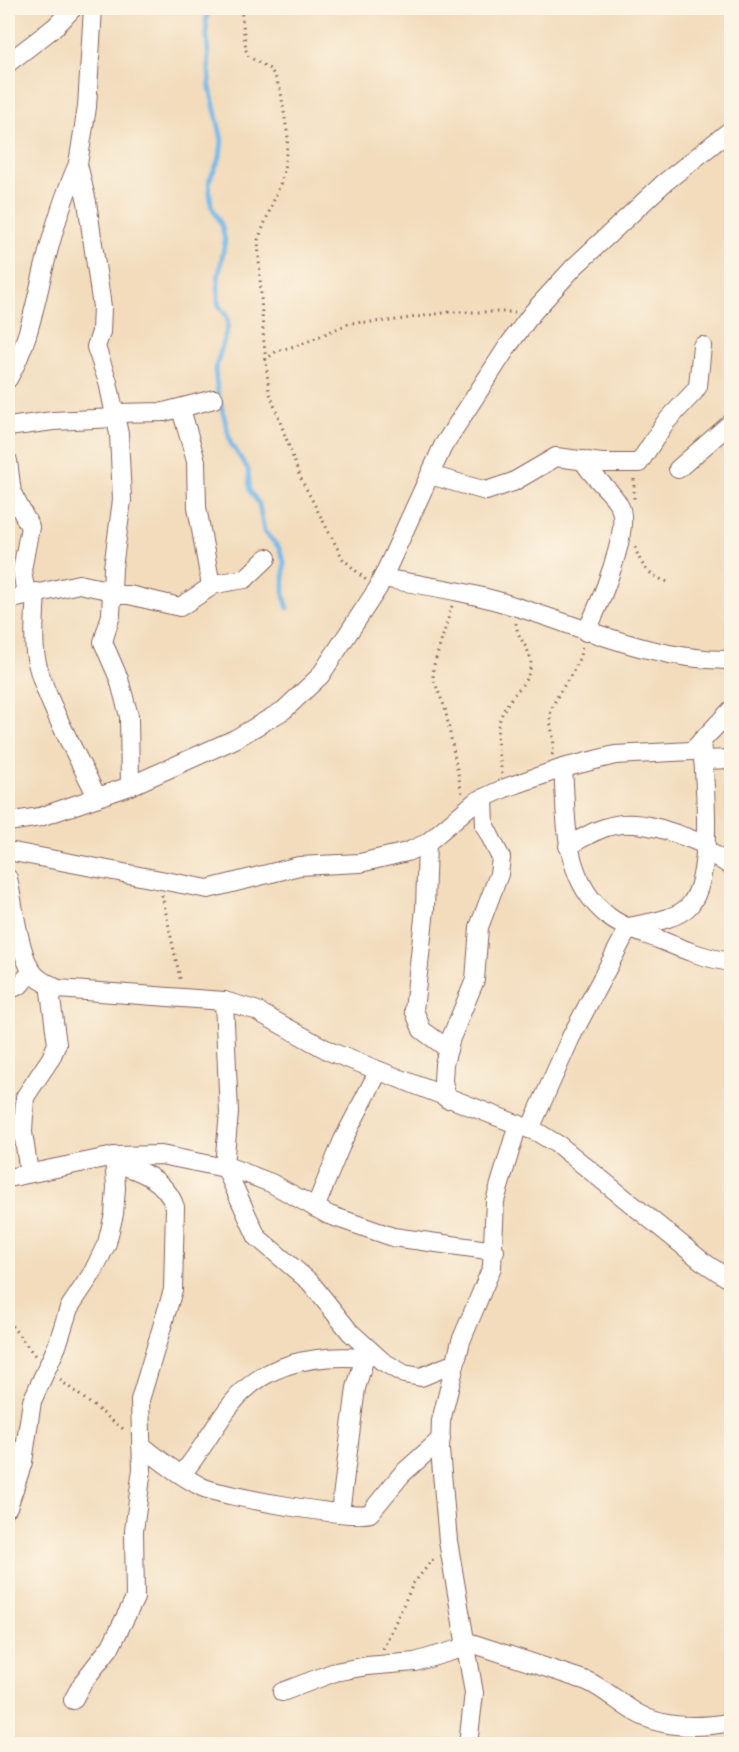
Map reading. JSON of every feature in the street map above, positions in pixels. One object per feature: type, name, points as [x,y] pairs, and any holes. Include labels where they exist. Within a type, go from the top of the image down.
[{"type":"street","points":[[8,63],[55,27],[73,8]]},
{"type":"street","points":[[8,379],[18,361],[31,322],[51,243],[68,186],[78,164],[87,106],[93,8]]},
{"type":"street","points":[[8,822],[39,817],[130,786],[235,739],[284,710],[320,676],[380,583],[443,446],[479,388],[533,312],[574,267],[664,183],[732,129]]},
{"type":"street","points":[[78,164],[87,202],[102,307],[96,347],[108,382],[119,434],[122,489],[111,615],[103,642],[119,680],[129,716],[132,752],[130,786]]},
{"type":"street","points":[[430,475],[486,491],[513,482],[556,457],[634,465],[643,458],[674,412],[698,386],[702,346]]},
{"type":"street","points":[[8,427],[181,409],[214,399]]},
{"type":"street","points":[[181,409],[196,461],[197,507],[211,586]]},
{"type":"street","points":[[678,469],[732,422]]},
{"type":"street","points":[[583,460],[594,478],[616,501],[623,518],[602,602],[586,632]]},
{"type":"street","points":[[8,461],[15,502],[30,527],[22,570],[31,594],[38,664],[51,699],[97,797]]},
{"type":"street","points":[[8,600],[79,584],[112,593],[144,598],[174,608],[187,604],[211,586],[245,579],[267,558]]},
{"type":"street","points":[[380,583],[457,592],[520,608],[586,632],[686,659],[732,660]]},
{"type":"street","points":[[8,851],[208,889],[299,866],[360,862],[407,852],[427,843],[484,798],[505,788],[563,768],[615,755],[687,752],[732,709]]},
{"type":"street","points":[[468,1744],[474,1693],[448,1541],[441,1421],[455,1363],[487,1282],[495,1251],[495,1201],[524,1126],[629,927],[657,921],[689,907],[697,894],[705,847],[702,740]]},
{"type":"street","points":[[703,760],[732,759]]},
{"type":"street","points":[[563,768],[568,846],[576,871],[597,905],[609,917],[629,927],[705,957],[732,962]]},
{"type":"street","points":[[447,1099],[442,1081],[448,1049],[475,980],[479,927],[499,874],[501,858],[485,826],[484,798]]},
{"type":"street","points":[[568,846],[602,828],[618,824],[649,827],[705,847],[732,867]]},
{"type":"street","points":[[427,843],[425,909],[414,1010],[422,1030],[448,1049]]},
{"type":"street","points":[[8,878],[26,959],[32,971],[49,984],[58,989],[184,996],[224,1001],[255,1011],[331,1053],[447,1099],[524,1126],[560,1146],[702,1261],[732,1281]]},
{"type":"street","points":[[8,990],[20,985],[32,971]]},
{"type":"street","points":[[29,1173],[23,1132],[25,1097],[51,1058],[57,1044],[49,984]]},
{"type":"street","points":[[224,1001],[230,1103],[225,1166],[257,1237],[310,1282],[366,1354],[404,1374],[421,1377],[455,1363]]},
{"type":"street","points":[[315,1208],[343,1140],[378,1072]]},
{"type":"street","points":[[8,1178],[114,1159],[161,1155],[225,1166],[271,1183],[339,1220],[393,1237],[495,1251]]},
{"type":"street","points":[[8,1507],[23,1462],[32,1401],[47,1370],[69,1308],[93,1272],[106,1243],[114,1214],[116,1188],[114,1159]]},
{"type":"street","points":[[73,1700],[83,1682],[111,1646],[135,1598],[134,1531],[141,1482],[142,1388],[173,1290],[175,1207],[160,1184],[145,1172],[114,1159]]},
{"type":"street","points":[[182,1474],[199,1454],[231,1404],[263,1376],[275,1370],[318,1358],[366,1354]]},
{"type":"street","points":[[340,1513],[356,1388],[366,1354]]},
{"type":"street","points":[[140,1442],[203,1487],[235,1497],[353,1516],[370,1513],[402,1474],[441,1439]]},
{"type":"street","points":[[282,1692],[335,1672],[376,1665],[416,1662],[465,1644],[587,1681],[602,1688],[636,1713],[652,1720],[670,1725],[693,1726],[732,1722]]},
{"type":"path","points":[[241,8],[246,50],[249,57],[270,69],[275,76],[288,138],[283,177],[258,240],[269,391],[300,477],[343,559],[351,569],[380,583]]},
{"type":"path","points":[[265,360],[277,351],[302,345],[350,323],[390,321],[460,312],[533,312]]},
{"type":"path","points":[[634,465],[634,509]]},
{"type":"path","points":[[634,538],[639,561],[650,574],[668,582]]},
{"type":"path","points":[[457,592],[441,639],[433,678],[445,708],[465,811]]},
{"type":"path","points":[[505,788],[496,727],[507,705],[525,683],[531,667],[531,654],[516,629],[520,608]]},
{"type":"path","points":[[542,776],[555,748],[552,706],[577,668],[586,632]]},
{"type":"path","points":[[158,881],[184,996]]},
{"type":"path","points":[[8,1321],[47,1370],[140,1442]]},
{"type":"path","points":[[376,1665],[413,1584],[448,1541]]},
{"type":"waterway","points":[[211,8],[206,18],[210,88],[222,140],[220,157],[209,181],[211,205],[222,226],[225,241],[218,279],[218,304],[227,317],[228,326],[215,370],[217,389],[231,444],[248,469],[250,491],[259,504],[264,531],[279,548],[284,561],[284,596],[288,608]]}]
